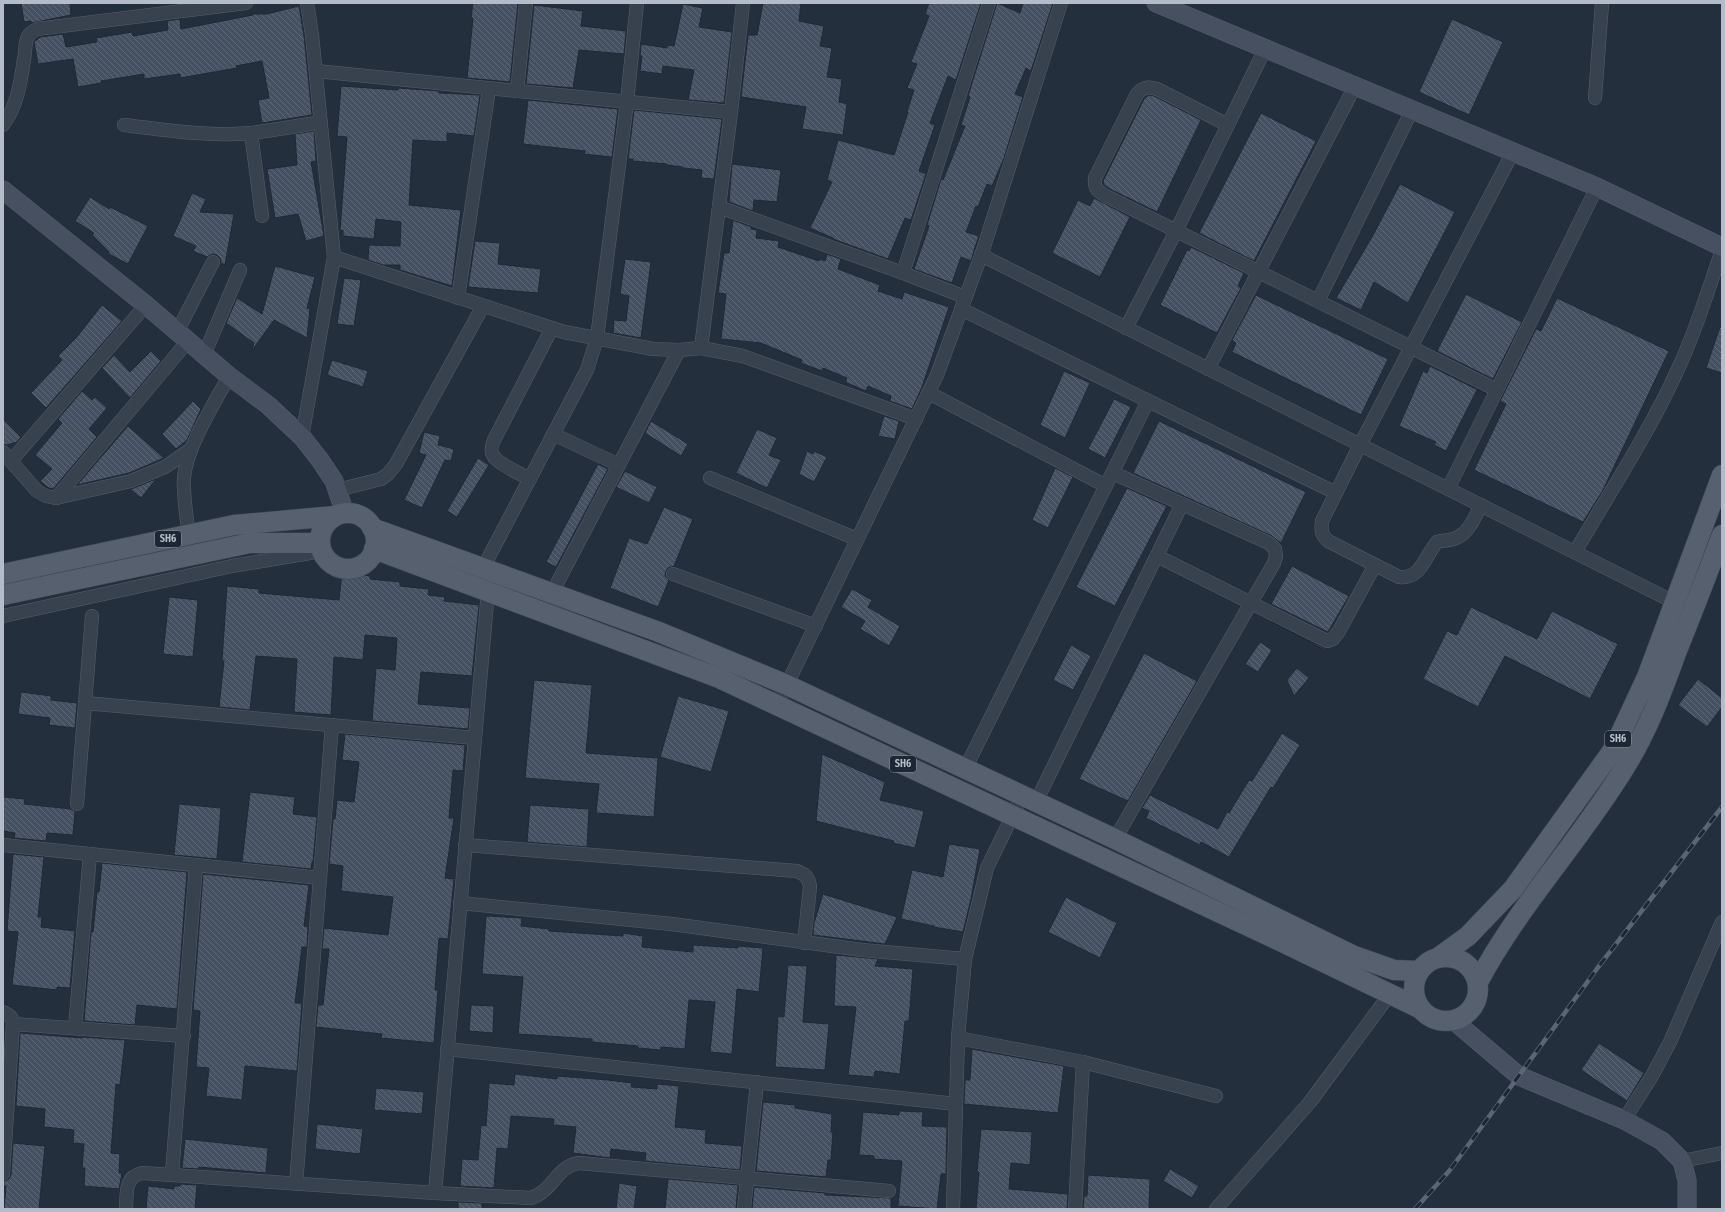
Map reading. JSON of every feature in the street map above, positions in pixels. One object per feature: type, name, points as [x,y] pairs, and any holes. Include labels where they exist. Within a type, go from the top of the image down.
[{"type":"main road","name":"SH6","points":[[3,574],[234,525],[356,514],[368,521],[372,528],[659,632],[787,684],[1115,839],[1354,956],[1394,970],[1418,971],[1427,962],[1439,956],[1468,936],[1513,889],[1613,750],[1647,677],[1722,475]]},
{"type":"main road","points":[[340,515],[326,523],[321,532],[321,547],[330,563],[339,567],[351,568],[361,565],[370,558],[374,549],[375,538],[372,528]]},
{"type":"main road","name":"SH6","points":[[374,549],[719,678],[1390,994],[1419,1008],[1428,1016],[1440,1021],[1453,1020],[1464,1016],[1473,1007],[1479,992],[1478,982],[1494,951],[1579,834],[1626,766],[1658,701],[1722,534]]},
{"type":"main road","name":"SH6","points":[[3,595],[250,543],[321,547]]},
{"type":"main road","points":[[1439,956],[1454,957],[1464,961],[1473,970],[1478,982]]},
{"type":"main road","points":[[1418,971],[1414,982],[1414,995],[1419,1008]]},
{"type":"street","points":[[3,125],[7,120],[22,78],[26,42],[29,34],[37,29],[246,3]]},
{"type":"street","points":[[302,437],[334,257],[316,71],[307,3]]},
{"type":"street","points":[[517,91],[526,3]]},
{"type":"street","points":[[483,568],[587,370],[597,338],[627,102],[637,3]]},
{"type":"street","points":[[701,348],[731,112],[743,3]]},
{"type":"street","points":[[903,273],[989,3]]},
{"type":"street","points":[[777,705],[937,375],[981,255],[1061,3]]},
{"type":"street","points":[[1156,3],[1597,187],[1722,248],[1692,338],[1677,371],[1658,410],[1575,552]]},
{"type":"street","points":[[1595,98],[1602,3]]},
{"type":"street","points":[[1126,328],[1176,232],[1265,49]]},
{"type":"street","points":[[316,71],[731,112]]},
{"type":"street","points":[[1228,125],[1157,89],[1150,86],[1142,88],[1137,94],[1095,178],[1094,185],[1098,192],[1176,232],[1497,390]]},
{"type":"street","points":[[1208,369],[1355,86]]},
{"type":"street","points":[[458,298],[489,89]]},
{"type":"street","points":[[1318,302],[1412,110]]},
{"type":"street","points":[[124,125],[173,131],[251,133],[321,122]]},
{"type":"street","points":[[251,133],[262,216]]},
{"type":"street","points":[[1481,505],[1462,536],[1437,542],[1415,574],[1407,578],[1399,577],[1328,541],[1323,536],[1321,529],[1322,521],[1360,445],[1513,152]]},
{"type":"street","points":[[1448,489],[1597,187]]},
{"type":"street","points":[[3,190],[146,305],[229,376],[268,405],[302,437],[334,481],[337,490],[340,515]]},
{"type":"street","points":[[719,207],[903,273],[1148,401],[1336,493]]},
{"type":"street","points":[[981,255],[1674,602]]},
{"type":"street","points":[[334,257],[564,332],[653,349],[679,350],[701,348],[742,356],[916,419]]},
{"type":"street","points":[[56,498],[183,337],[213,262]]},
{"type":"street","points":[[204,355],[240,270]]},
{"type":"street","points":[[146,305],[7,457],[37,491],[46,496],[56,498],[131,481],[165,467],[191,449]]},
{"type":"street","points":[[337,490],[380,479],[388,474],[396,464],[482,306]]},
{"type":"street","points":[[530,479],[497,460],[492,455],[491,448],[552,328]]},
{"type":"street","points":[[552,593],[679,350]]},
{"type":"street","points":[[189,534],[183,500],[184,475],[191,449],[229,376]]},
{"type":"street","points":[[928,393],[1106,486]]},
{"type":"street","points":[[965,769],[1148,401]]},
{"type":"street","points":[[553,434],[619,465]]},
{"type":"street","points":[[1113,473],[1269,543],[1275,549],[1276,556],[1274,563],[1115,839]]},
{"type":"street","points":[[710,478],[857,539]]},
{"type":"street","points":[[953,1209],[958,1038],[965,959],[988,868],[1012,815],[1029,799],[1182,504]]},
{"type":"street","points":[[3,616],[321,547]]},
{"type":"street","points":[[1156,556],[1327,641],[1333,639],[1340,631],[1375,565]]},
{"type":"street","points":[[673,574],[816,626]]},
{"type":"street","points":[[435,1193],[488,591]]},
{"type":"street","points":[[77,804],[92,616]]},
{"type":"street","points":[[85,703],[475,738]]},
{"type":"street","points":[[296,1184],[332,725]]},
{"type":"street","points":[[465,844],[797,871],[805,874],[809,880],[810,887],[804,943]]},
{"type":"street","points":[[3,845],[320,878]]},
{"type":"street","points":[[75,1028],[90,854]]},
{"type":"street","points":[[172,1174],[184,1036],[196,865]]},
{"type":"street","points":[[460,903],[672,924],[862,950],[965,959]]},
{"type":"street","points":[[1624,1120],[1652,1076],[1670,1042],[1722,922]]},
{"type":"street","points":[[1216,1209],[1310,1102],[1390,994]]},
{"type":"street","points":[[3,1012],[10,1016],[13,1020],[5,1120],[3,1174]]},
{"type":"street","points":[[1453,1020],[1519,1076],[1624,1120],[1662,1141],[1682,1161],[1687,1180],[1685,1208]]},
{"type":"street","points":[[13,1024],[184,1036]]},
{"type":"street","points":[[958,1038],[1082,1062],[1216,1096]]},
{"type":"street","points":[[447,1049],[956,1104]]},
{"type":"street","points":[[1074,1209],[1082,1062]]},
{"type":"street","points":[[744,1209],[757,1082]]},
{"type":"street","points":[[1682,1161],[1722,1154]]},
{"type":"street","points":[[126,1209],[128,1185],[130,1180],[134,1175],[142,1173],[531,1198],[538,1196],[547,1190],[565,1168],[571,1164],[579,1163],[889,1191]]},
{"type":"building","points":[[21,3],[70,3],[71,15],[31,23],[31,21],[24,22]]},
{"type":"building","points":[[473,3],[518,3],[510,82],[467,78]]},
{"type":"building","points":[[763,3],[801,3],[799,21],[824,26],[820,46],[832,48],[827,77],[842,79],[839,102],[847,104],[843,135],[802,129],[806,107],[741,97],[748,35],[757,35]]},
{"type":"building","points":[[929,3],[981,3],[956,80],[948,76],[930,123],[935,125],[919,171],[926,174],[911,220],[905,218],[888,259],[833,239],[810,228],[832,182],[827,180],[838,140],[894,155],[914,90],[907,88],[917,64],[911,62],[929,16],[925,14]]},
{"type":"building","points":[[997,3],[1020,13],[1023,3],[1053,3],[1031,71],[1026,68],[1015,94],[1023,97],[1004,158],[992,186],[987,184],[978,207],[976,206],[966,232],[979,236],[971,261],[961,257],[952,283],[914,269],[929,226],[927,225],[941,179],[943,180],[965,126],[961,125],[970,97],[968,96]]},
{"type":"building","points":[[683,4],[703,8],[699,27],[732,32],[724,103],[688,100],[694,70],[663,66],[662,74],[640,71],[642,56],[640,56],[641,44],[667,48],[667,45],[674,46]]},
{"type":"building","points":[[534,5],[583,11],[581,26],[626,31],[624,54],[579,50],[573,88],[526,84]]},
{"type":"building","points":[[299,6],[304,36],[312,115],[262,123],[258,100],[269,98],[262,61],[236,66],[237,68],[180,78],[180,74],[144,79],[144,74],[101,81],[101,83],[78,87],[73,59],[38,64],[34,42],[40,37],[63,34],[66,47],[97,42],[96,38],[132,32],[133,36],[168,30],[167,21],[180,19],[181,29],[253,15],[252,14],[267,14]]},
{"type":"building","points":[[1452,19],[1503,42],[1469,115],[1419,92]]},
{"type":"building","points":[[341,86],[398,90],[398,88],[439,91],[439,93],[480,95],[474,136],[447,133],[447,142],[413,140],[409,205],[461,210],[452,286],[400,270],[400,265],[383,265],[368,260],[369,245],[400,246],[401,222],[376,219],[374,239],[343,236],[343,230],[340,231],[347,137],[337,136]]},
{"type":"building","points":[[1149,95],[1154,96],[1201,120],[1157,212],[1110,189],[1104,185],[1103,181],[1144,99]]},
{"type":"building","points":[[528,100],[618,109],[612,157],[584,154],[585,151],[523,144]]},
{"type":"building","points":[[634,110],[722,119],[714,179],[701,178],[702,170],[683,168],[667,164],[633,161],[633,159],[628,159]]},
{"type":"building","points":[[1261,113],[1316,141],[1254,261],[1199,233]]},
{"type":"building","points":[[314,131],[316,161],[311,162],[324,236],[306,241],[298,214],[275,218],[267,169],[297,165],[295,134]]},
{"type":"building","points":[[732,164],[781,170],[777,202],[754,200],[753,211],[729,202]]},
{"type":"building","points":[[1400,184],[1455,212],[1408,303],[1374,282],[1361,310],[1336,298],[1372,237]]},
{"type":"building","points":[[192,193],[206,199],[200,212],[234,214],[225,265],[221,263],[220,258],[217,255],[212,254],[207,257],[193,251],[196,246],[173,236]]},
{"type":"building","points":[[90,197],[109,209],[110,207],[148,226],[128,264],[109,254],[109,252],[92,235],[94,233],[75,221]]},
{"type":"building","points":[[1094,198],[1130,217],[1100,277],[1052,253],[1078,200],[1090,206]]},
{"type":"building","points":[[733,220],[751,227],[751,229],[757,230],[756,238],[779,241],[778,247],[819,261],[820,259],[825,261],[827,254],[841,259],[838,269],[880,285],[878,291],[902,299],[904,292],[949,307],[922,387],[912,409],[890,401],[891,396],[868,386],[866,391],[845,382],[847,378],[823,368],[822,371],[801,363],[802,360],[761,343],[721,339],[726,294],[718,293],[724,253],[729,253]]},
{"type":"building","points":[[475,241],[500,243],[498,264],[541,269],[538,293],[468,287]]},
{"type":"building","points":[[1191,247],[1244,273],[1238,286],[1241,288],[1217,333],[1160,305],[1187,250],[1189,251]]},
{"type":"building","points":[[625,259],[651,262],[641,338],[613,333],[614,320],[626,321],[629,296],[620,294]]},
{"type":"building","points":[[275,266],[315,277],[307,308],[310,309],[307,338],[274,320],[252,349],[254,343],[226,323],[237,298],[262,314]]},
{"type":"building","points":[[344,278],[361,280],[354,326],[337,324]]},
{"type":"building","points":[[1466,294],[1522,322],[1493,379],[1437,351]]},
{"type":"building","points":[[1256,295],[1388,359],[1361,415],[1232,352],[1236,343],[1232,340]]},
{"type":"building","points":[[1557,298],[1669,351],[1602,492],[1583,522],[1474,470],[1506,404],[1500,401],[1536,329],[1541,331]]},
{"type":"building","points":[[102,305],[122,321],[46,408],[31,393],[62,360],[58,356],[76,338]]},
{"type":"building","points":[[1720,327],[1722,328],[1722,373],[1706,368]]},
{"type":"building","points":[[151,351],[161,361],[130,398],[102,368],[114,355],[130,372]]},
{"type":"building","points":[[332,360],[368,371],[363,387],[327,375]]},
{"type":"building","points":[[1430,366],[1486,394],[1477,390],[1446,451],[1434,445],[1436,442],[1399,426],[1423,371],[1427,373]]},
{"type":"building","points":[[1064,371],[1090,383],[1065,438],[1040,425]]},
{"type":"building","points":[[82,391],[92,400],[95,397],[107,408],[89,429],[97,437],[53,489],[49,488],[40,481],[52,469],[35,455],[62,423],[58,419]]},
{"type":"building","points":[[1114,399],[1131,407],[1105,458],[1088,449]]},
{"type":"building","points":[[193,401],[201,409],[187,440],[176,449],[162,434]]},
{"type":"building","points":[[884,416],[899,421],[895,439],[878,436]]},
{"type":"building","points":[[3,419],[21,437],[17,442],[7,445],[3,444]]},
{"type":"building","points":[[651,421],[688,444],[681,456],[645,433]]},
{"type":"building","points":[[1159,421],[1306,492],[1281,543],[1272,536],[1133,473]]},
{"type":"building","points":[[128,426],[164,458],[129,473],[77,485]]},
{"type":"building","points":[[757,429],[777,438],[769,455],[781,460],[767,488],[736,473]]},
{"type":"building","points":[[424,432],[440,436],[438,445],[454,449],[451,461],[445,460],[422,508],[404,500],[426,455],[419,453]]},
{"type":"building","points":[[807,451],[813,454],[814,451],[827,457],[814,482],[799,474]]},
{"type":"building","points":[[478,458],[489,465],[457,517],[447,511]]},
{"type":"building","points":[[598,464],[608,469],[556,567],[546,562]]},
{"type":"building","points":[[1055,468],[1073,477],[1048,528],[1032,520]]},
{"type":"building","points":[[625,471],[657,487],[649,503],[616,487]]},
{"type":"building","points":[[156,479],[141,498],[130,489],[134,488]]},
{"type":"building","points":[[1127,488],[1167,506],[1115,606],[1076,587]]},
{"type":"building","points":[[664,507],[693,519],[674,566],[668,568],[666,571],[665,576],[669,580],[658,607],[610,588],[629,538],[647,544]]},
{"type":"building","points":[[1292,566],[1349,596],[1328,632],[1271,604]]},
{"type":"building","points":[[342,573],[370,576],[370,579],[400,582],[400,586],[429,589],[428,595],[445,597],[444,601],[479,605],[472,676],[421,672],[418,704],[470,708],[468,729],[372,721],[376,668],[395,670],[397,638],[365,635],[363,660],[334,657],[331,715],[294,712],[297,659],[256,656],[250,710],[219,707],[224,661],[222,661],[227,586],[259,589],[259,593],[339,600]]},
{"type":"building","points":[[852,589],[872,600],[868,607],[900,626],[889,646],[860,629],[865,621],[841,607]]},
{"type":"building","points":[[169,597],[198,600],[193,657],[163,654]]},
{"type":"building","points":[[1471,607],[1537,639],[1552,611],[1618,644],[1590,699],[1505,656],[1478,707],[1423,679],[1447,631],[1457,635]]},
{"type":"building","points":[[1272,622],[1326,649],[1326,651]]},
{"type":"building","points":[[1260,642],[1272,650],[1258,672],[1245,664]]},
{"type":"building","points":[[1071,645],[1091,656],[1073,690],[1053,680]]},
{"type":"building","points":[[1144,653],[1197,681],[1128,801],[1079,779]]},
{"type":"building","points":[[1297,668],[1309,678],[1294,696],[1287,680]]},
{"type":"building","points":[[1698,679],[1722,698],[1722,707],[1707,727],[1678,705]]},
{"type":"building","points":[[534,680],[592,685],[586,753],[658,758],[654,817],[596,813],[599,784],[525,778]]},
{"type":"building","points":[[21,692],[51,696],[51,700],[77,703],[75,728],[49,725],[50,718],[18,714]]},
{"type":"building","points":[[678,696],[729,711],[711,772],[660,757]]},
{"type":"building","points":[[1282,733],[1300,745],[1273,788],[1271,787],[1229,857],[1201,842],[1200,845],[1146,818],[1149,811],[1142,808],[1150,795],[1218,829],[1227,812],[1229,813],[1249,780],[1252,781]]},
{"type":"building","points":[[345,734],[465,745],[463,771],[453,770],[449,818],[454,818],[445,878],[454,879],[448,939],[439,938],[435,990],[438,990],[434,1043],[381,1038],[382,1034],[316,1027],[318,1005],[323,1005],[329,949],[322,949],[324,928],[388,935],[393,897],[341,891],[343,866],[329,864],[333,819],[335,819],[337,800],[354,802],[359,762],[342,760]]},
{"type":"building","points":[[822,754],[885,782],[880,800],[924,811],[915,848],[893,843],[894,841],[816,821]]},
{"type":"building","points":[[250,792],[295,797],[293,814],[317,817],[311,869],[242,862]]},
{"type":"building","points":[[3,797],[25,799],[24,804],[71,809],[75,812],[73,835],[47,833],[46,841],[14,838],[15,833],[3,831]]},
{"type":"building","points":[[179,804],[221,808],[217,859],[174,855]]},
{"type":"building","points":[[530,805],[589,809],[587,847],[527,842]]},
{"type":"building","points":[[949,844],[980,849],[971,899],[963,932],[901,919],[912,870],[943,877]]},
{"type":"building","points":[[13,854],[44,857],[38,917],[42,917],[41,927],[75,931],[70,988],[57,987],[57,990],[12,985],[18,932],[7,931]]},
{"type":"building","points":[[102,863],[187,872],[177,1009],[137,1005],[135,1025],[84,1021],[91,932],[93,932],[97,892],[99,892]]},
{"type":"building","points":[[203,874],[309,885],[304,926],[308,927],[307,947],[302,947],[295,1003],[302,1003],[297,1071],[245,1066],[242,1100],[206,1096],[209,1068],[196,1067],[200,1011],[193,1010]]},
{"type":"building","points":[[823,894],[897,917],[885,944],[813,935],[814,923]]},
{"type":"building","points":[[1066,897],[1117,923],[1100,958],[1048,932]]},
{"type":"building","points":[[486,916],[522,918],[521,926],[549,929],[549,931],[623,936],[623,933],[643,936],[642,947],[693,952],[693,945],[763,948],[759,992],[737,989],[732,1054],[710,1052],[715,1002],[689,1000],[685,1049],[661,1047],[661,1050],[638,1048],[638,1046],[592,1042],[592,1039],[518,1034],[523,977],[482,974]]},
{"type":"building","points":[[836,955],[878,959],[875,966],[913,969],[909,1021],[905,1021],[900,1074],[875,1071],[874,1077],[848,1075],[856,1007],[834,1006]]},
{"type":"building","points":[[788,965],[807,966],[803,1022],[829,1024],[825,1070],[775,1067],[778,1016],[784,1017]]},
{"type":"building","points":[[471,1005],[494,1006],[493,1033],[469,1031]]},
{"type":"building","points":[[20,1033],[125,1040],[120,1085],[116,1084],[111,1153],[120,1154],[119,1173],[122,1173],[119,1189],[84,1186],[85,1168],[82,1168],[84,1144],[73,1143],[74,1130],[44,1127],[45,1109],[16,1106]]},
{"type":"building","points":[[1599,1043],[1644,1073],[1627,1101],[1581,1070]]},
{"type":"building","points":[[972,1049],[1064,1066],[1058,1113],[964,1104],[965,1080],[970,1080]]},
{"type":"building","points":[[515,1074],[557,1079],[557,1076],[608,1080],[632,1083],[631,1087],[657,1089],[657,1084],[679,1086],[675,1127],[706,1130],[705,1143],[742,1146],[740,1170],[645,1161],[646,1153],[611,1149],[610,1158],[573,1153],[576,1127],[553,1125],[554,1119],[511,1116],[508,1149],[497,1148],[494,1188],[460,1186],[462,1159],[478,1160],[481,1125],[486,1126],[489,1083],[514,1085]]},
{"type":"building","points":[[376,1088],[424,1092],[422,1114],[374,1110]]},
{"type":"building","points":[[763,1102],[795,1105],[795,1108],[832,1114],[831,1132],[833,1132],[831,1160],[828,1160],[826,1177],[756,1171]]},
{"type":"building","points":[[899,1111],[923,1112],[922,1126],[947,1127],[946,1174],[941,1174],[937,1209],[898,1206],[902,1161],[874,1159],[874,1156],[859,1155],[863,1112],[899,1115]]},
{"type":"building","points":[[317,1124],[363,1129],[360,1154],[315,1149]]},
{"type":"building","points":[[981,1129],[1032,1132],[1030,1165],[1011,1163],[1009,1189],[1068,1194],[1067,1209],[976,1209],[979,1172],[977,1172]]},
{"type":"building","points":[[185,1139],[268,1148],[266,1173],[199,1167],[199,1169],[182,1168]]},
{"type":"building","points":[[13,1143],[45,1146],[39,1209],[4,1209],[6,1186],[3,1186],[3,1182],[9,1179],[11,1175]]},
{"type":"building","points":[[1170,1169],[1199,1186],[1192,1198],[1163,1181]]},
{"type":"building","points":[[1088,1175],[1150,1179],[1149,1209],[1083,1209],[1084,1196],[1087,1196]]},
{"type":"building","points":[[668,1179],[738,1185],[736,1209],[665,1209]]},
{"type":"building","points":[[619,1183],[637,1186],[634,1209],[616,1209]]},
{"type":"building","points":[[180,1184],[197,1185],[195,1209],[146,1209],[148,1186],[174,1189],[174,1186],[180,1186]]},
{"type":"building","points":[[754,1187],[825,1193],[825,1195],[891,1198],[891,1209],[752,1209]]},
{"type":"building","points":[[458,1202],[482,1203],[482,1209],[458,1209]]},
{"type":"railway","points":[[1415,1209],[1450,1170],[1599,966],[1722,807]]}]
